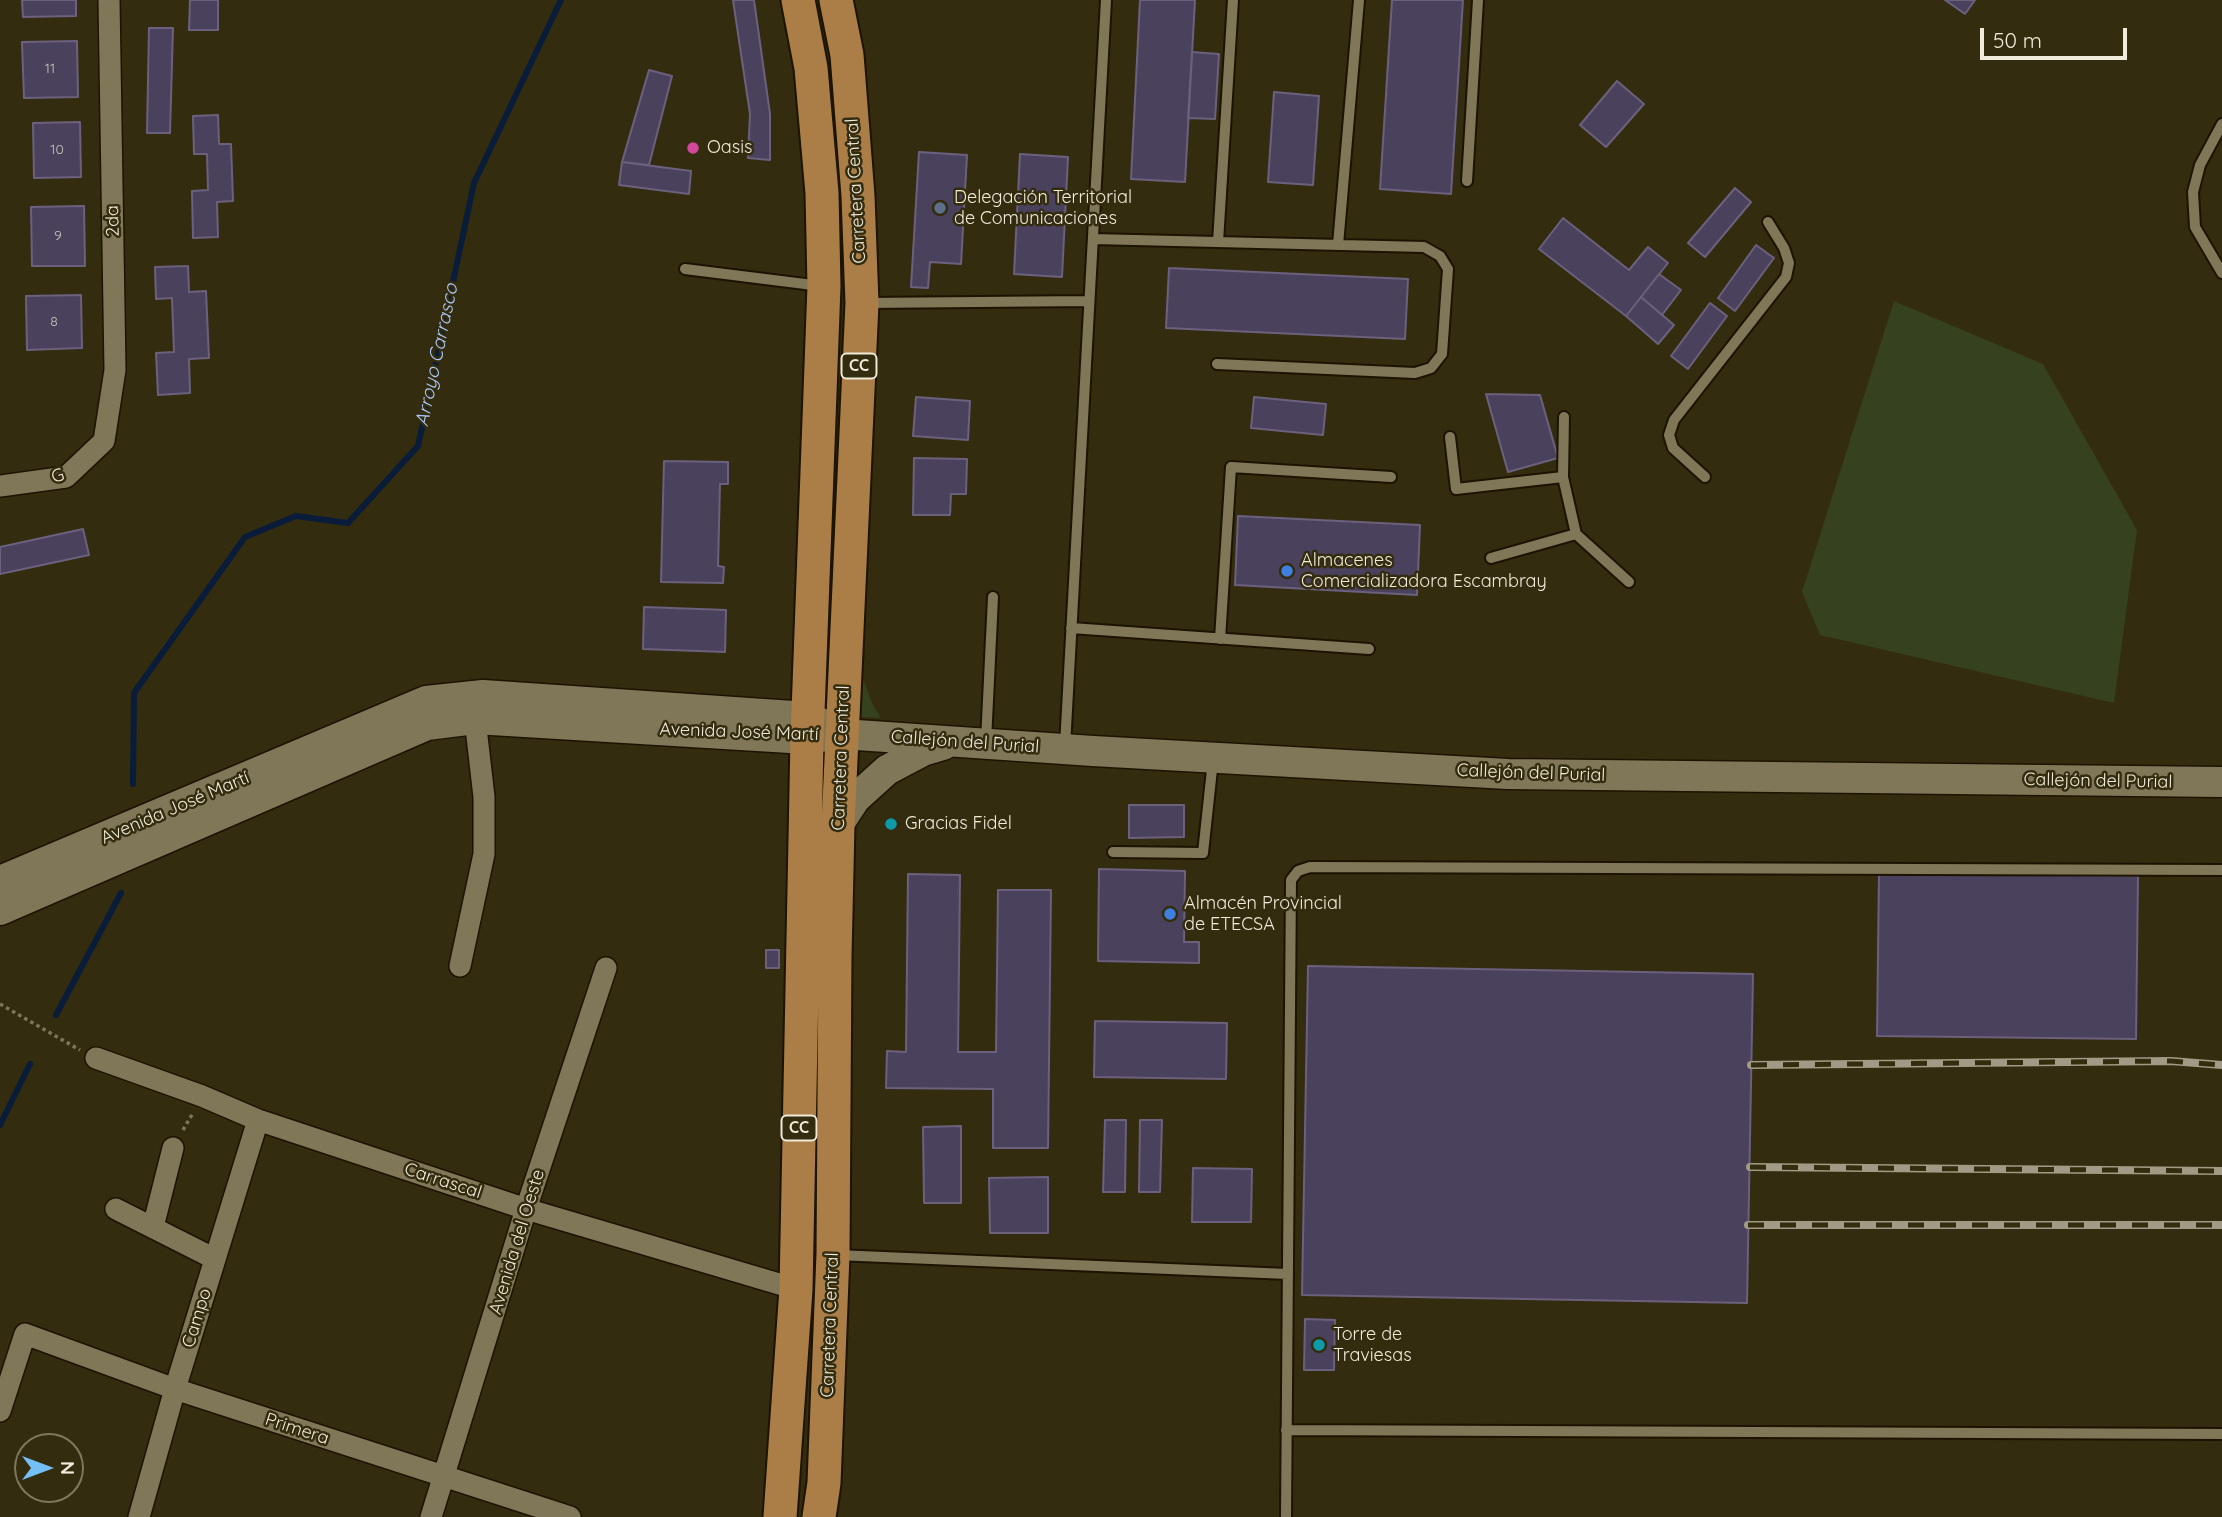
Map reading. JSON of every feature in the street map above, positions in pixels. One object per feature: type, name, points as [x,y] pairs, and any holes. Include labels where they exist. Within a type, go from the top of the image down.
[{"type":"main road","name":"Carretera Central","points":[[780,1517],[796,1289],[808,728],[824,286],[822,192],[811,68],[798,0]]},
{"type":"main road","name":"Carretera Central","points":[[819,1517],[824,1483],[832,1254],[838,825],[862,303],[858,196],[847,55],[836,0]]},
{"type":"main road","points":[[824,286],[862,303]]},
{"type":"main road","name":"Avenida José Martí","points":[[0,881],[426,701],[483,695],[808,728],[842,734]]},
{"type":"main road","name":"Avenida José Martí","points":[[0,910],[428,725],[475,719],[808,728]]},
{"type":"main road","name":"Callejón del Purial","points":[[842,734],[1508,774],[2222,782]]},
{"type":"main road","points":[[838,825],[855,799],[887,770],[923,751],[972,743]]},
{"type":"street","name":"2da","points":[[104,441],[115,370],[109,0]]},
{"type":"street","name":"G","points":[[0,486],[66,477],[104,441]]},
{"type":"street","points":[[460,965],[484,854],[484,797],[475,719]]},
{"type":"street","name":"Avenida del Oeste","points":[[431,1517],[526,1209],[606,968]]},
{"type":"street","name":"Carrascal","points":[[96,1058],[202,1096],[258,1120],[526,1209],[796,1289]]},
{"type":"street","name":"Campo","points":[[139,1517],[175,1389],[258,1120]]},
{"type":"street","points":[[153,1227],[173,1148]]},
{"type":"street","points":[[116,1209],[215,1259]]},
{"type":"street","name":"Primera","points":[[0,1411],[25,1334],[175,1389],[570,1517]]},
{"type":"lane","points":[[1064,749],[1106,0]]},
{"type":"lane","points":[[1218,242],[1233,0]]},
{"type":"lane","points":[[1338,245],[1359,0]]},
{"type":"lane","points":[[1467,181],[1478,0]]},
{"type":"lane","points":[[2222,124],[2200,164],[2193,192],[2195,227],[2222,273]]},
{"type":"lane","points":[[1704,477],[1673,448],[1670,435],[1674,420],[1786,277],[1789,263],[1784,248],[1768,222]]},
{"type":"lane","points":[[1093,239],[1424,247],[1440,256],[1448,269],[1442,355],[1431,369],[1415,373],[1217,364]]},
{"type":"lane","points":[[685,269],[824,286]]},
{"type":"lane","points":[[862,303],[1089,301]]},
{"type":"lane","points":[[1564,418],[1563,477],[1576,534],[1629,582]]},
{"type":"lane","points":[[1450,437],[1456,489],[1563,477]]},
{"type":"lane","points":[[1220,639],[1231,467],[1391,477]]},
{"type":"lane","points":[[1491,558],[1576,534]]},
{"type":"lane","points":[[972,743],[993,597]]},
{"type":"lane","points":[[1071,628],[1369,649]]},
{"type":"lane","points":[[1113,852],[1203,853],[1213,758]]},
{"type":"lane","points":[[1286,1517],[1291,880],[1297,871],[1310,867],[2222,870]]},
{"type":"lane","points":[[832,1254],[1288,1274]]},
{"type":"lane","points":[[1286,1430],[2222,1434]]},
{"type":"path","points":[[0,1004],[96,1058]]},
{"type":"path","points":[[173,1148],[202,1096]]},
{"type":"green space","points":[[1894,301],[2043,364],[2137,530],[2114,703],[1820,635],[1802,592]]},
{"type":"green space","points":[[857,662],[872,703],[881,718],[855,717]]},
{"type":"building","points":[[22,0],[76,0],[76,16],[23,17]]},
{"type":"building","points":[[190,0],[218,0],[218,30],[189,30]]},
{"type":"building","points":[[733,0],[754,0],[770,114],[770,160],[748,158],[750,114]]},
{"type":"building","points":[[1140,0],[1195,0],[1185,182],[1131,179]]},
{"type":"building","points":[[1392,0],[1463,0],[1451,194],[1380,189]]},
{"type":"building","points":[[1945,0],[1975,0],[1965,14]]},
{"type":"building","points":[[149,28],[173,28],[170,133],[147,133]]},
{"type":"building","points":[[77,41],[78,97],[24,98],[22,42]]},
{"type":"building","points":[[1192,52],[1219,54],[1215,119],[1188,118]]},
{"type":"building","points":[[649,70],[672,76],[649,165],[622,162]]},
{"type":"building","points":[[1617,81],[1644,104],[1606,147],[1580,125]]},
{"type":"building","points":[[1274,92],[1319,96],[1313,185],[1268,182]]},
{"type":"building","points":[[218,115],[219,144],[231,144],[233,201],[217,202],[218,237],[193,238],[192,191],[208,190],[207,154],[194,154],[193,116]]},
{"type":"building","points":[[80,122],[81,177],[34,178],[33,123]]},
{"type":"building","name":"Delegación Territorial de Comunicaciones","points":[[919,152],[967,155],[961,264],[930,262],[928,288],[911,287]]},
{"type":"building","points":[[1020,154],[1068,157],[1062,277],[1014,274]]},
{"type":"building","points":[[622,162],[691,171],[689,194],[619,185]]},
{"type":"building","points":[[1735,188],[1751,202],[1705,257],[1688,243]]},
{"type":"building","points":[[84,206],[85,266],[32,266],[31,207]]},
{"type":"building","points":[[1563,218],[1629,270],[1648,247],[1668,263],[1626,316],[1539,249]]},
{"type":"building","points":[[1756,245],[1774,258],[1735,311],[1718,298]]},
{"type":"building","points":[[188,266],[189,292],[206,291],[209,358],[189,359],[190,393],[158,395],[156,353],[174,352],[172,298],[156,299],[155,267]]},
{"type":"building","points":[[1169,268],[1408,279],[1405,339],[1166,328]]},
{"type":"building","points":[[1659,274],[1681,290],[1662,315],[1641,297]]},
{"type":"building","points":[[81,295],[82,348],[27,350],[26,296]]},
{"type":"building","points":[[1641,297],[1674,325],[1658,344],[1626,316]]},
{"type":"building","points":[[1710,303],[1727,316],[1688,369],[1671,356]]},
{"type":"building","points":[[1486,394],[1540,395],[1558,458],[1508,472]]},
{"type":"building","points":[[916,397],[970,401],[968,440],[913,436]]},
{"type":"building","points":[[1254,397],[1326,404],[1323,435],[1251,428]]},
{"type":"building","points":[[914,458],[967,459],[966,494],[951,494],[950,515],[913,515]]},
{"type":"building","points":[[664,461],[728,462],[728,484],[720,484],[718,566],[724,567],[723,583],[661,582]]},
{"type":"building","points":[[1238,516],[1420,525],[1417,595],[1235,585]]},
{"type":"building","points":[[83,529],[89,555],[0,574],[0,547]]},
{"type":"building","points":[[644,607],[726,610],[725,652],[643,649]]},
{"type":"building","points":[[1129,805],[1184,805],[1184,837],[1129,838]]},
{"type":"building","points":[[1099,869],[1185,871],[1184,942],[1199,942],[1199,963],[1098,961]]},
{"type":"building","points":[[1879,873],[2138,876],[2136,1039],[1877,1036]]},
{"type":"building","points":[[908,874],[960,875],[958,1052],[996,1052],[998,890],[1051,890],[1048,1148],[993,1148],[993,1089],[886,1088],[887,1051],[906,1052]]},
{"type":"building","points":[[766,950],[779,950],[779,968],[766,968]]},
{"type":"building","points":[[1308,966],[1753,974],[1747,1303],[1302,1295]]},
{"type":"building","points":[[1095,1021],[1227,1023],[1226,1079],[1094,1077]]},
{"type":"building","points":[[1105,1120],[1126,1120],[1125,1192],[1103,1192]]},
{"type":"building","points":[[1140,1120],[1162,1120],[1160,1192],[1139,1192]]},
{"type":"building","points":[[961,1126],[961,1203],[924,1203],[923,1127]]},
{"type":"building","points":[[1193,1168],[1252,1169],[1251,1222],[1192,1222]]},
{"type":"building","points":[[1048,1177],[1048,1233],[990,1233],[989,1178]]},
{"type":"building","name":"Torre de Traviesas","points":[[1305,1319],[1335,1320],[1334,1370],[1304,1370]]},
{"type":"waterway","name":"Arroyo Carrasco","points":[[133,784],[134,693],[245,537],[296,516],[348,523],[418,446],[474,183],[561,0]]},
{"type":"waterway","points":[[56,1015],[121,893]]},
{"type":"waterway","points":[[0,1125],[30,1064]]},
{"type":"railway","points":[[1751,1065],[2171,1061],[2222,1065]]},
{"type":"railway","points":[[1750,1167],[2222,1171]]},
{"type":"railway","points":[[1748,1225],[2222,1225]]},
{"type":"place","name":"Oasis","points":[[693,148]]},
{"type":"place","name":"Delegación Territorial de Comunicaciones","points":[[940,208]]},
{"type":"place","name":"Almacenes Comercializadora Escambray","points":[[1287,571]]},
{"type":"place","name":"Gracias Fidel","points":[[891,824]]},
{"type":"place","name":"Almacén Provincial de ETECSA","points":[[1170,914]]},
{"type":"place","name":"Torre de Traviesas","points":[[1319,1345]]}]
